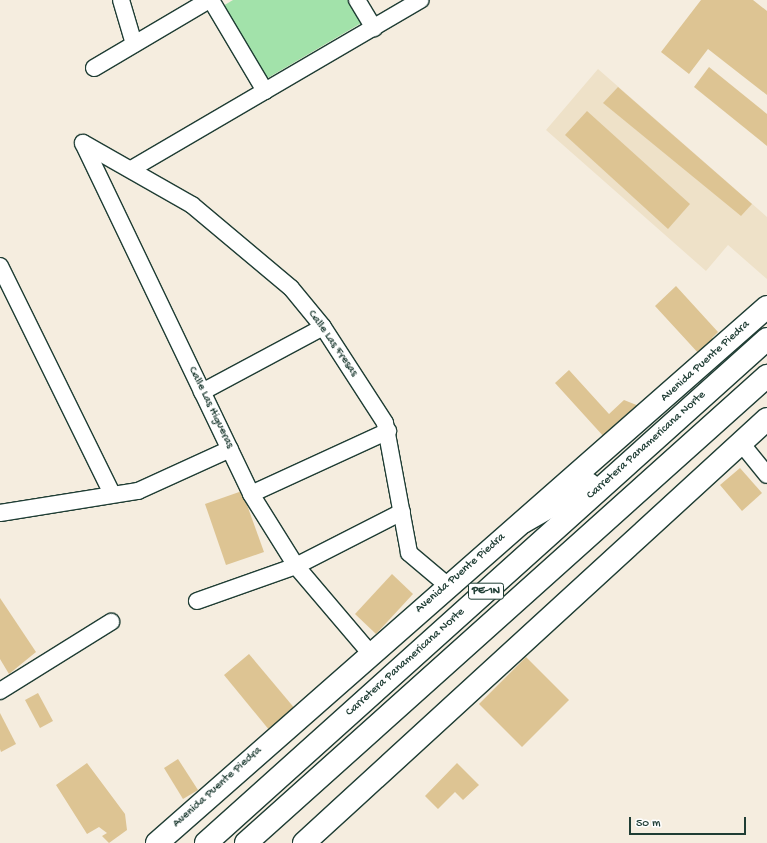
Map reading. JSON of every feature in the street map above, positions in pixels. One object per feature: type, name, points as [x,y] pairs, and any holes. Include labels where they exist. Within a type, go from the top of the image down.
[{"type":"main road","name":"Avenida Puente Piedra","points":[[157,843],[447,585],[523,522],[767,307]]},
{"type":"main road","name":"Carretera Panamericana Norte","points":[[206,843],[767,339]]},
{"type":"main road","name":"PE-1N","points":[[246,843],[767,376]]},
{"type":"main road","points":[[304,843],[767,419]]},
{"type":"main road","points":[[523,522],[639,453]]},
{"type":"street","points":[[121,0],[134,44]]},
{"type":"street","points":[[94,68],[210,0],[265,91]]},
{"type":"street","points":[[357,0],[374,28]]},
{"type":"street","points":[[133,168],[421,0]]},
{"type":"street","name":"Calle Las Fresas","points":[[83,143],[133,168],[192,205],[291,288],[323,327],[388,431],[409,553],[447,585]]},
{"type":"street","name":"Calle Las Higueras","points":[[83,143],[251,494],[296,566],[370,653]]},
{"type":"street","points":[[0,266],[112,494]]},
{"type":"street","points":[[202,392],[323,327]]},
{"type":"street","points":[[251,494],[388,431]]},
{"type":"street","points":[[741,444],[767,475]]},
{"type":"street","points":[[0,513],[138,491],[230,449]]},
{"type":"street","points":[[197,601],[296,566],[402,512]]},
{"type":"street","points":[[0,691],[111,622]]},
{"type":"shaded area","points":[[598,69],[767,217],[767,279],[728,245],[706,271],[546,130]]},
{"type":"green space","points":[[233,0],[350,0],[363,22],[266,79],[223,6]]},
{"type":"building","points":[[701,0],[753,0],[767,11],[767,95],[708,49],[689,74],[661,52]]},
{"type":"building","points":[[709,67],[767,114],[767,146],[694,87]]},
{"type":"building","points":[[618,87],[752,204],[741,216],[603,103]]},
{"type":"building","points":[[587,111],[690,204],[668,229],[565,135]]},
{"type":"building","points":[[676,286],[718,332],[712,338],[715,341],[700,355],[655,306]]},
{"type":"building","points":[[569,370],[609,414],[624,400],[639,406],[605,438],[555,383]]},
{"type":"building","points":[[740,468],[762,493],[742,511],[720,485]]},
{"type":"building","points":[[242,491],[264,552],[226,565],[205,504]]},
{"type":"building","points":[[392,574],[413,594],[376,634],[355,614]]},
{"type":"building","points":[[0,598],[36,652],[9,674],[0,659]]},
{"type":"building","points":[[249,654],[296,710],[270,731],[224,675]]},
{"type":"building","points":[[526,657],[569,700],[522,747],[479,704]]},
{"type":"building","points":[[38,693],[53,721],[40,728],[25,700]]},
{"type":"building","points":[[0,713],[16,744],[1,752],[0,749]]},
{"type":"building","points":[[178,759],[198,790],[183,799],[164,768]]},
{"type":"building","points":[[87,763],[125,814],[127,830],[109,843],[102,836],[107,833],[99,827],[87,834],[56,785]]},
{"type":"building","points":[[457,763],[479,785],[463,800],[455,792],[438,809],[425,796]]}]
